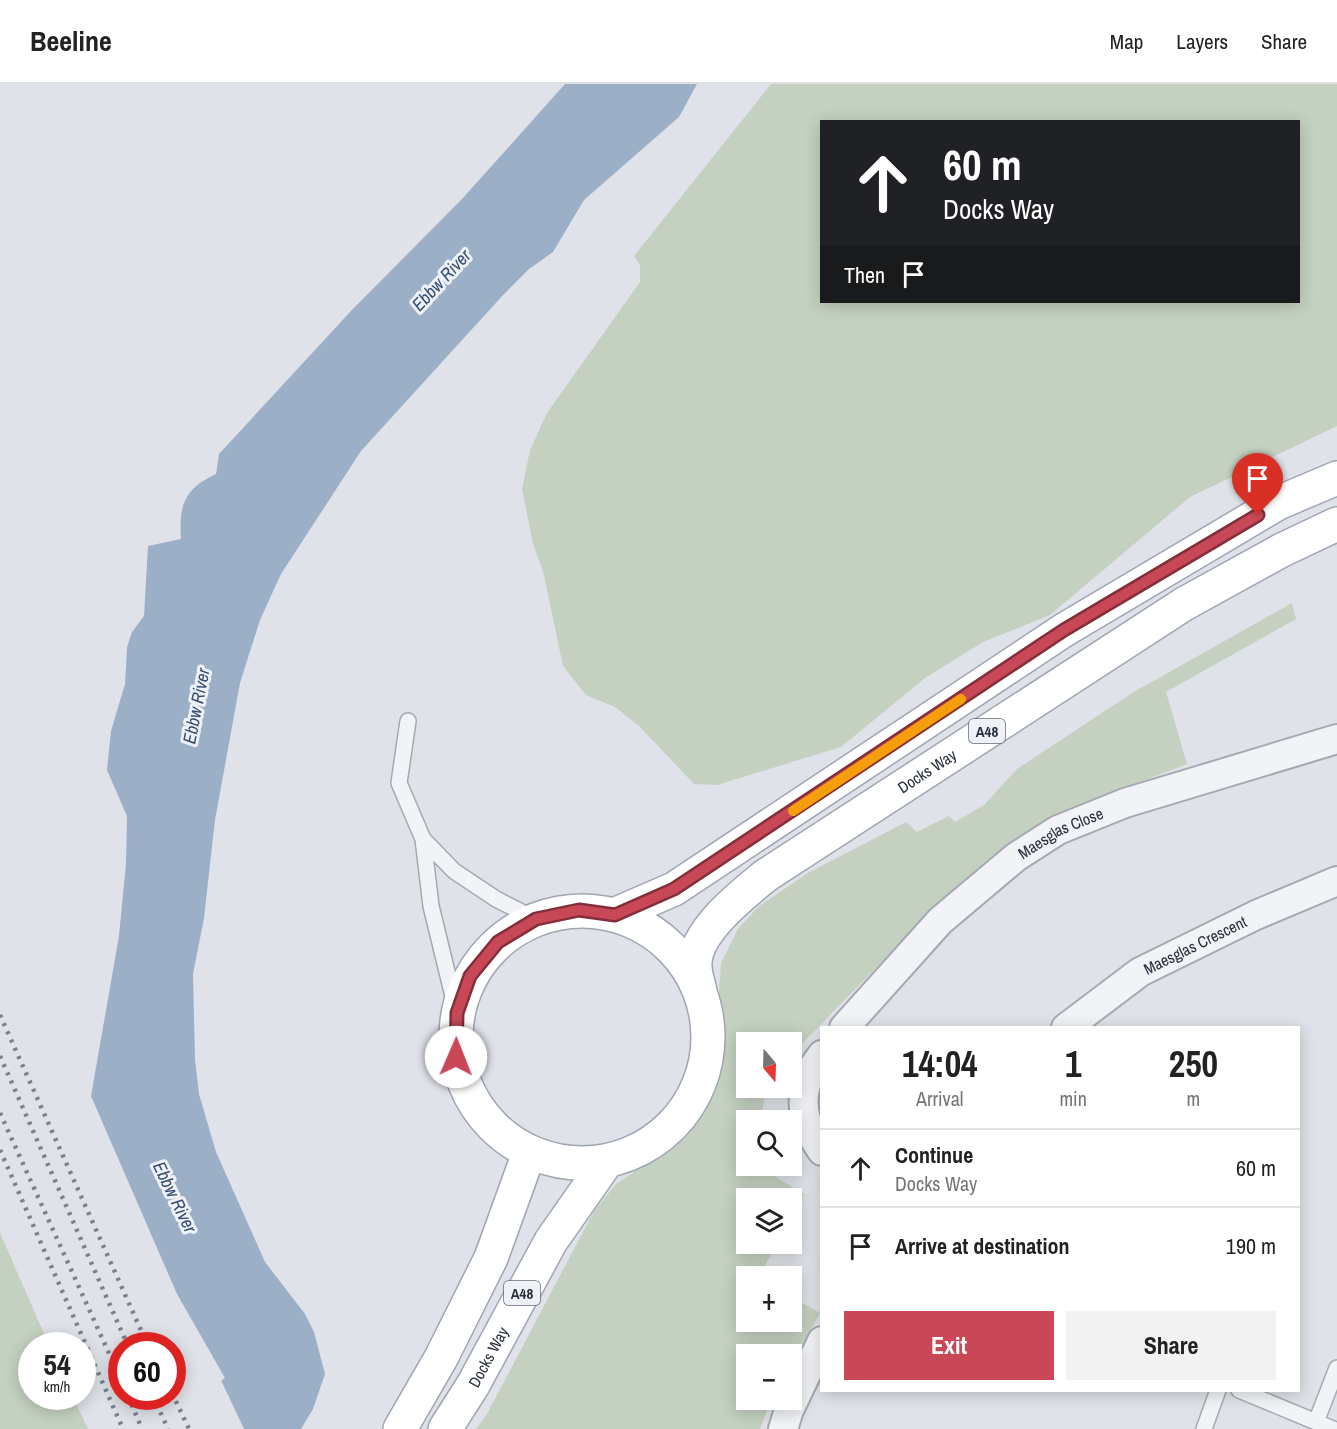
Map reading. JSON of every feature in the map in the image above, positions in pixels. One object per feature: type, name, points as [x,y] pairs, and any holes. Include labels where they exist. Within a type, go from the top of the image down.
[{"type":"main road","name":"A48","points":[[615,915],[674,889],[1064,630],[1278,504],[1337,478]]},
{"type":"main road","name":"Docks Way","points":[[445,1429],[473,1385],[551,1241],[607,1161],[648,1145],[681,1116],[702,1077],[709,1034],[694,962],[703,939],[729,906],[765,876],[1184,604],[1282,550],[1337,524]]},
{"type":"main road","points":[[607,1161],[562,1162],[529,1153],[493,1128],[470,1099],[456,1057],[457,1013],[470,976],[498,942],[536,919],[579,910],[615,915],[654,933],[686,964],[700,990]]},
{"type":"main road","name":"A48","points":[[400,1429],[441,1358],[491,1258],[529,1153]]},
{"type":"street","name":"Maesglas Close","points":[[846,1026],[940,921],[1016,857],[1058,830],[1125,803],[1337,739]]},
{"type":"street","name":"Maesglas Crescent","points":[[1069,1026],[1140,972],[1256,915],[1318,887],[1337,881]]},
{"type":"street","points":[[820,1057],[806,1080],[803,1099],[809,1132],[820,1148]]},
{"type":"street","points":[[783,1429],[789,1410],[820,1345]]},
{"type":"lane","points":[[408,721],[399,783],[423,839],[431,906],[457,1013]]},
{"type":"lane","points":[[423,839],[454,871],[496,899],[536,919]]},
{"type":"lane","points":[[1316,1422],[1337,1368]]},
{"type":"lane","points":[[1204,1429],[1217,1392]]},
{"type":"lane","points":[[1244,1392],[1333,1429]]},
{"type":"green space","points":[[771,84],[1337,84],[1337,426],[1190,497],[1050,615],[983,642],[925,678],[841,747],[717,785],[694,784],[639,726],[615,707],[586,695],[563,666],[543,571],[533,544],[522,489],[530,450],[547,413],[640,282],[640,265],[634,256]]},
{"type":"green space","points":[[1292,603],[1296,619],[1166,692],[1187,764],[1062,812],[1016,841],[948,894],[802,1044],[802,1032],[736,1032],[736,1098],[764,1098],[763,1110],[736,1110],[736,1176],[774,1176],[794,1188],[736,1188],[736,1254],[771,1254],[765,1266],[736,1266],[736,1332],[802,1332],[802,1303],[820,1313],[802,1345],[736,1344],[736,1410],[767,1410],[760,1429],[476,1429],[487,1414],[594,1211],[616,1184],[685,1138],[706,1106],[719,1070],[722,1030],[718,1004],[721,963],[738,929],[759,906],[808,873],[906,822],[917,832],[949,816],[955,822],[984,805],[1017,769],[1132,693]]},
{"type":"green space","points":[[0,1233],[43,1332],[18,1332],[18,1410],[79,1410],[88,1429],[0,1429]]},
{"type":"water","name":"Ebbw River","points":[[565,84],[697,84],[679,117],[584,200],[553,252],[529,269],[504,294],[361,451],[281,574],[260,620],[240,683],[215,820],[204,918],[193,974],[195,1060],[199,1094],[216,1152],[265,1262],[305,1314],[314,1332],[325,1374],[313,1409],[301,1429],[158,1429],[186,1410],[225,1378],[177,1294],[91,1096],[119,936],[126,863],[127,816],[107,770],[111,731],[125,684],[127,647],[132,632],[144,616],[148,546],[181,539],[181,517],[186,499],[197,486],[216,474],[219,454],[351,311],[462,199]]},
{"type":"pier","points":[[220,1378],[244,1429],[155,1429],[178,1410],[186,1410],[186,1404]]},
{"type":"railway","points":[[0,1015],[142,1332]]},
{"type":"railway","points":[[0,1056],[122,1332]]},
{"type":"railway","points":[[0,1113],[108,1351]]},
{"type":"railway","points":[[0,1150],[123,1429]]},
{"type":"railway","points":[[134,1410],[142,1429]]},
{"type":"railway","points":[[159,1410],[168,1429]]},
{"type":"railway","points":[[180,1410],[189,1429]]},
{"type":"slow traffic","points":[[793,811],[961,699]]},
{"type":"route","points":[[456,1057],[457,1013],[470,976],[498,942],[536,919],[579,910],[615,915],[674,889],[1064,630],[1258,515]]}]
